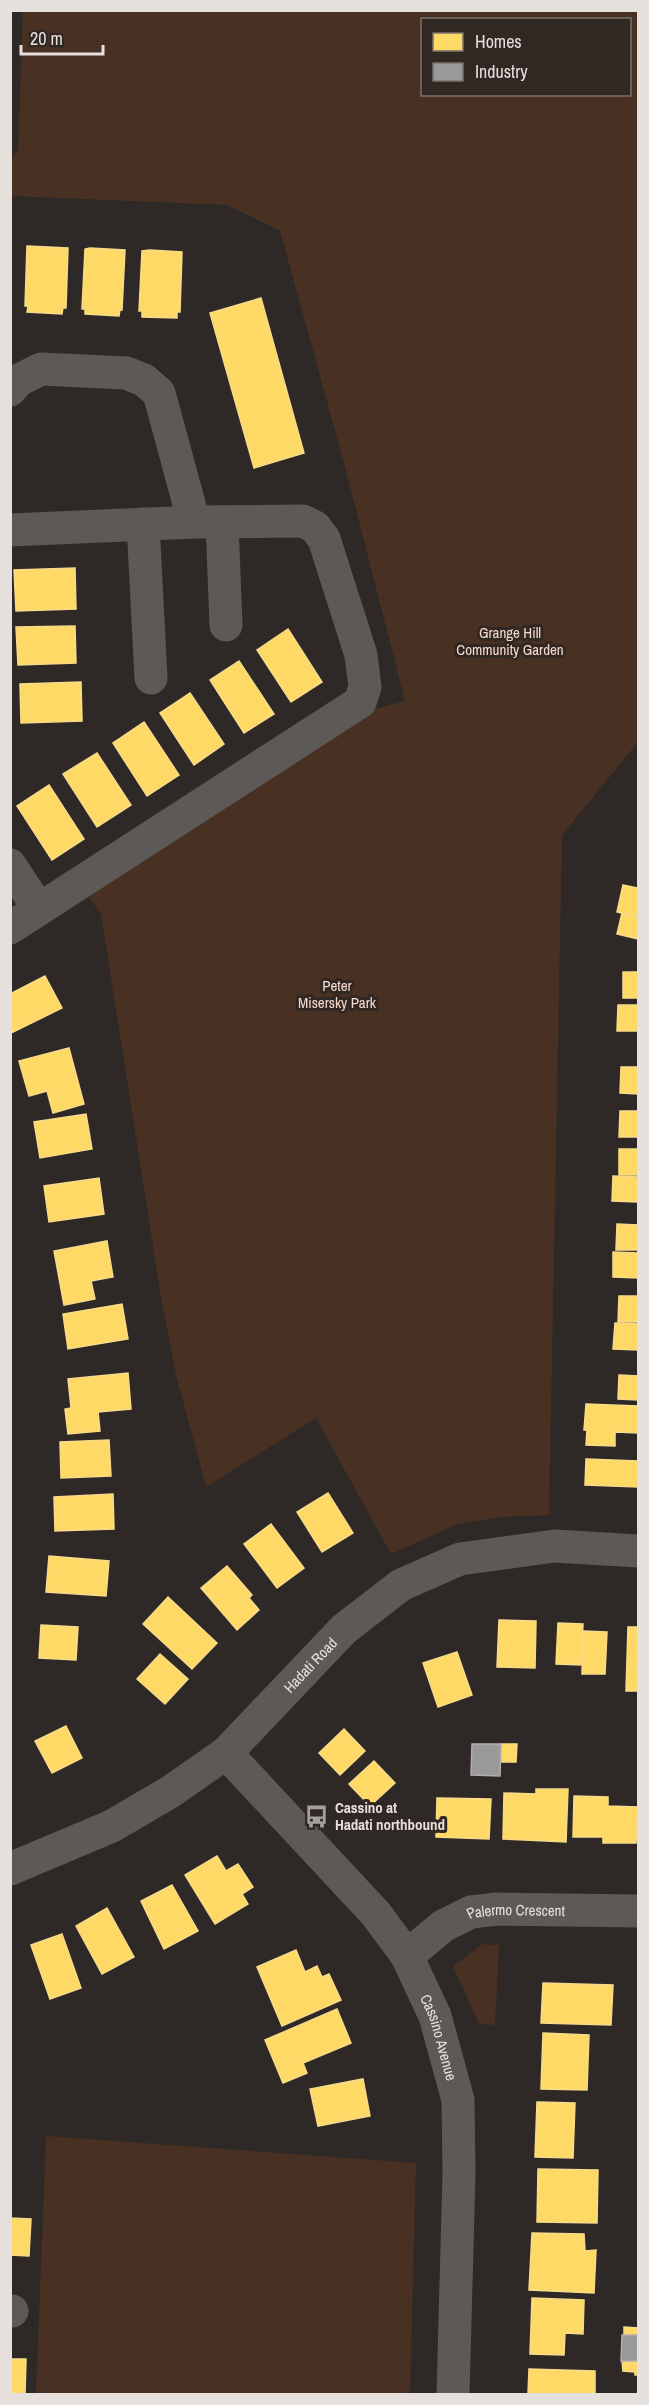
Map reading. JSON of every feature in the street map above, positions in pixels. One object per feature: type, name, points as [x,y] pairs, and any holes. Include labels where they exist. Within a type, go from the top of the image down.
[{"type":"street","points":[[10,390],[19,380],[41,369],[126,373],[144,380],[159,393],[208,522],[226,625]]},
{"type":"street","points":[[10,530],[208,522],[303,521],[315,527],[324,539],[361,655],[365,687],[360,702],[10,928]]},
{"type":"street","points":[[143,524],[151,678]]},
{"type":"street","points":[[10,865],[39,909]]},
{"type":"street","name":"Hadati Road","points":[[10,1869],[112,1826],[170,1792],[226,1753],[344,1629],[401,1585],[460,1559],[470,1557],[555,1546],[639,1551]]},
{"type":"street","name":"Cassino Avenue","points":[[226,1753],[376,1914],[407,1956],[435,2016],[458,2100],[459,2174],[453,2394]]},
{"type":"street","name":"Palermo Crescent","points":[[407,1956],[443,1926],[471,1912],[497,1909],[639,1911]]},
{"type":"green space","name":"Peter Misersky Park","points":[[23,11],[638,11],[638,742],[562,835],[549,1515],[500,1517],[458,1524],[391,1554],[316,1418],[206,1487],[176,1375],[161,1297],[101,914],[85,892],[367,711],[405,701],[344,463],[280,231],[227,205],[11,196],[10,160],[18,151]]},
{"type":"green space","points":[[483,1944],[499,1945],[495,2025],[479,2024],[453,1966]]},
{"type":"green space","points":[[46,2136],[416,2163],[410,2394],[36,2394]]},
{"type":"building: Homes","points":[[27,246],[68,248],[66,308],[63,308],[62,314],[27,312],[28,306],[25,306]]},
{"type":"building: Homes","points":[[85,249],[125,250],[122,310],[119,316],[85,314],[85,309],[82,309]]},
{"type":"building: Homes","points":[[142,251],[182,252],[180,312],[177,312],[177,318],[142,317],[142,311],[139,311]]},
{"type":"building: Homes","points":[[261,298],[304,453],[254,468],[210,313]]},
{"type":"building: Homes","points":[[75,568],[76,609],[16,611],[14,570]]},
{"type":"building: Homes","points":[[75,626],[76,663],[18,665],[16,627]]},
{"type":"building: Homes","points":[[288,629],[322,682],[291,702],[257,650]]},
{"type":"building: Homes","points":[[239,661],[274,714],[244,733],[210,680]]},
{"type":"building: Homes","points":[[81,682],[82,721],[21,723],[20,684]]},
{"type":"building: Homes","points":[[190,693],[224,744],[194,765],[160,713]]},
{"type":"building: Homes","points":[[144,722],[179,775],[147,796],[113,743]]},
{"type":"building: Homes","points":[[97,753],[131,805],[97,827],[63,774]]},
{"type":"building: Homes","points":[[49,785],[84,839],[52,860],[17,806]]},
{"type":"building: Homes","points":[[623,885],[638,888],[638,917],[617,912]]},
{"type":"building: Homes","points":[[622,913],[638,917],[638,939],[617,934]]},
{"type":"building: Homes","points":[[623,972],[638,972],[638,998],[623,998]]},
{"type":"building: Homes","points":[[45,976],[62,1008],[11,1033],[10,994]]},
{"type":"building: Homes","points":[[618,1005],[638,1005],[638,1031],[617,1031]]},
{"type":"building: Homes","points":[[69,1048],[84,1104],[53,1113],[47,1091],[29,1096],[19,1061]]},
{"type":"building: Homes","points":[[621,1067],[638,1067],[638,1094],[620,1093]]},
{"type":"building: Homes","points":[[620,1111],[638,1111],[638,1137],[619,1137]]},
{"type":"building: Homes","points":[[86,1114],[92,1149],[40,1158],[34,1122]]},
{"type":"building: Homes","points":[[619,1149],[638,1149],[638,1175],[619,1175]]},
{"type":"building: Homes","points":[[613,1176],[638,1177],[638,1202],[612,1201]]},
{"type":"building: Homes","points":[[99,1178],[104,1214],[49,1222],[44,1186]]},
{"type":"building: Homes","points":[[617,1224],[638,1225],[638,1250],[616,1250]]},
{"type":"building: Homes","points":[[107,1241],[113,1277],[91,1281],[95,1299],[64,1305],[54,1251]]},
{"type":"building: Homes","points":[[613,1252],[638,1253],[638,1278],[613,1277]]},
{"type":"building: Homes","points":[[619,1296],[638,1296],[638,1322],[618,1322]]},
{"type":"building: Homes","points":[[122,1304],[128,1339],[68,1349],[63,1314]]},
{"type":"building: Homes","points":[[615,1323],[638,1324],[638,1350],[613,1349]]},
{"type":"building: Homes","points":[[128,1373],[131,1409],[98,1412],[100,1431],[68,1434],[65,1409],[71,1408],[68,1379]]},
{"type":"building: Homes","points":[[619,1375],[638,1376],[638,1400],[618,1399]]},
{"type":"building: Homes","points":[[586,1404],[638,1406],[638,1433],[615,1432],[615,1446],[586,1445],[587,1430],[584,1430]]},
{"type":"building: Homes","points":[[109,1440],[111,1476],[61,1478],[60,1442]]},
{"type":"building: Homes","points":[[586,1459],[638,1461],[638,1487],[585,1485]]},
{"type":"building: Homes","points":[[328,1493],[353,1533],[322,1552],[297,1512]]},
{"type":"building: Homes","points":[[113,1494],[114,1529],[55,1531],[54,1497]]},
{"type":"building: Homes","points":[[271,1524],[304,1568],[277,1588],[244,1544]]},
{"type":"building: Homes","points":[[49,1556],[109,1561],[106,1596],[46,1592]]},
{"type":"building: Homes","points":[[227,1566],[252,1595],[249,1598],[259,1610],[237,1630],[201,1588]]},
{"type":"building: Homes","points":[[168,1597],[217,1643],[192,1669],[143,1624]]},
{"type":"building: Homes","points":[[499,1620],[536,1621],[535,1668],[497,1667]]},
{"type":"building: Homes","points":[[558,1623],[583,1624],[581,1665],[556,1664]]},
{"type":"building: Homes","points":[[41,1625],[78,1627],[76,1660],[39,1658]]},
{"type":"building: Homes","points":[[628,1627],[638,1627],[638,1691],[626,1691]]},
{"type":"building: Homes","points":[[583,1631],[607,1632],[605,1674],[582,1674]]},
{"type":"building: Homes","points":[[457,1652],[472,1695],[438,1707],[423,1663]]},
{"type":"building: Homes","points":[[160,1654],[188,1679],[165,1704],[137,1679]]},
{"type":"building: Homes","points":[[66,1726],[82,1758],[52,1773],[35,1741]]},
{"type":"building: Homes","points":[[344,1729],[365,1751],[340,1775],[319,1753]]},
{"type":"building: Homes","points":[[501,1744],[517,1744],[516,1762],[500,1762]]},
{"type":"building: Homes","points":[[374,1761],[395,1783],[370,1806],[349,1784]]},
{"type":"building: Homes","points":[[536,1789],[568,1789],[566,1842],[503,1839],[504,1793],[536,1794]]},
{"type":"building: Homes","points":[[574,1796],[608,1797],[608,1806],[638,1807],[636,1843],[603,1843],[603,1837],[573,1837]]},
{"type":"building: Homes","points":[[437,1798],[491,1799],[489,1839],[436,1837]]},
{"type":"building: Homes","points":[[217,1856],[226,1871],[238,1864],[253,1887],[242,1894],[248,1904],[215,1924],[185,1875]]},
{"type":"building: Homes","points":[[172,1885],[198,1931],[164,1949],[141,1901]]},
{"type":"building: Homes","points":[[107,1908],[134,1957],[102,1974],[76,1926]]},
{"type":"building: Homes","points":[[62,1934],[81,1988],[50,1999],[31,1945]]},
{"type":"building: Homes","points":[[296,1950],[305,1972],[317,1966],[322,1977],[329,1974],[341,2000],[282,2026],[257,1967]]},
{"type":"building: Homes","points":[[543,1983],[613,1985],[611,2025],[541,2023]]},
{"type":"building: Homes","points":[[337,2009],[351,2043],[303,2063],[307,2073],[283,2083],[265,2040]]},
{"type":"building: Homes","points":[[543,2033],[589,2035],[587,2090],[541,2089]]},
{"type":"building: Homes","points":[[363,2079],[370,2116],[318,2126],[310,2089]]},
{"type":"building: Homes","points":[[537,2102],[575,2103],[573,2158],[535,2157]]},
{"type":"building: Homes","points":[[538,2169],[598,2170],[597,2223],[537,2222]]},
{"type":"building: Homes","points":[[10,2218],[31,2219],[29,2256],[10,2255]]},
{"type":"building: Homes","points":[[532,2233],[584,2234],[585,2251],[596,2250],[594,2293],[529,2290]]},
{"type":"building: Homes","points":[[532,2298],[584,2300],[583,2334],[565,2333],[564,2355],[530,2354]]},
{"type":"building: Homes","points":[[624,2327],[638,2328],[638,2335],[624,2335]]},
{"type":"building: Homes","points":[[10,2359],[26,2359],[25,2394],[10,2394]]},
{"type":"building: Homes","points":[[622,2361],[638,2362],[638,2375],[635,2375],[635,2372],[623,2371]]},
{"type":"building: Homes","points":[[529,2369],[595,2371],[595,2394],[528,2394]]},
{"type":"building: Industry","points":[[472,1744],[501,1744],[500,1776],[471,1775]]},
{"type":"building: Industry","points":[[622,2335],[638,2335],[638,2361],[621,2361]]},
{"type":"place","name":"Cassino at Hadati northbound","points":[[317,1816]]},
{"type":"park label","name":"Grange Hill Community Garden","points":[[510,640]]}]
